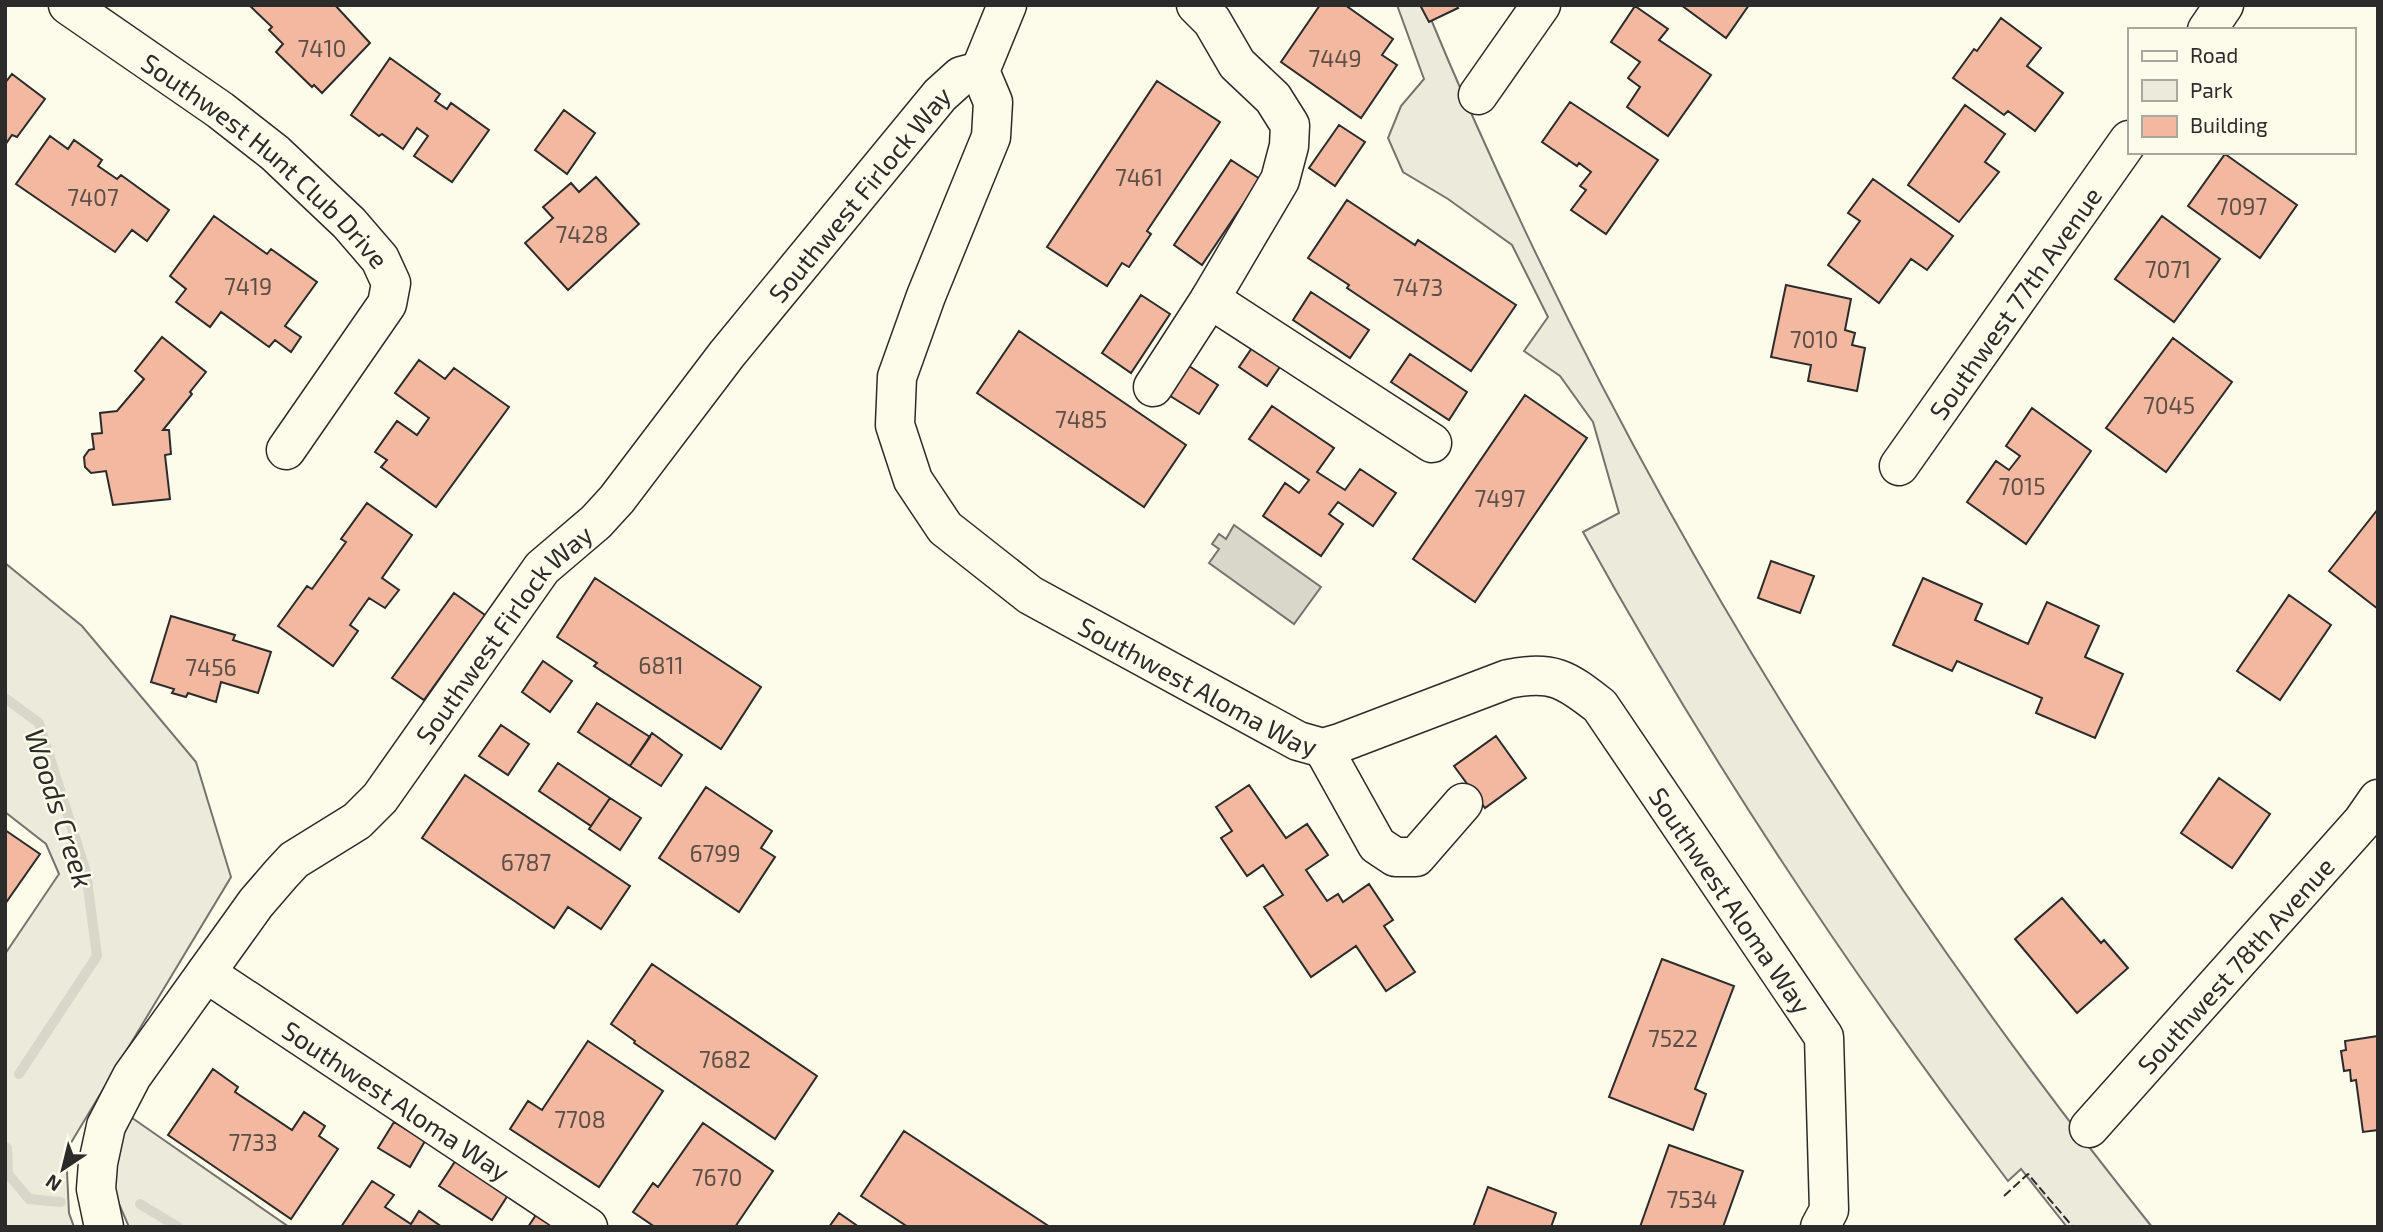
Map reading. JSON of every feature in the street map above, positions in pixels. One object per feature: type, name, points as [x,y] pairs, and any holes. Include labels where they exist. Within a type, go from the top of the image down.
[{"type":"street","name":"Southwest Hunt Club Drive","points":[[68,5],[220,110],[275,153],[349,223],[380,259],[391,283],[387,304],[286,450]]},
{"type":"street","points":[[980,71],[1007,5]]},
{"type":"street","points":[[1153,387],[1210,299],[1280,180],[1289,146],[1290,125],[1273,98],[1237,64],[1212,20],[1196,5]]},
{"type":"street","points":[[1478,95],[1541,5]]},
{"type":"street","points":[[2208,28],[2224,5]]},
{"type":"street","name":"Southwest Aloma Way","points":[[980,71],[993,102],[991,137],[926,296],[897,377],[895,425],[913,480],[945,528],[1030,596],[1298,741],[1323,748],[1508,679],[1531,674],[1553,676],[1576,687],[1600,706],[1824,1037],[1829,1210],[1820,1227]]},
{"type":"street","name":"Southwest Firlock Way","points":[[104,1227],[96,1189],[106,1126],[132,1076],[256,903],[293,860],[357,821],[380,798],[542,568],[596,522],[617,499],[727,354],[940,95],[961,76],[980,71]]},
{"type":"street","name":"Southwest 77th Avenue","points":[[1899,466],[2128,141]]},
{"type":"street","points":[[1210,299],[1432,443]]},
{"type":"street","points":[[1323,748],[1377,845],[1395,857],[1416,857],[1463,803]]},
{"type":"street","name":"Southwest 78th Avenue","points":[[2089,1128],[2362,822],[2378,799]]},
{"type":"street","name":"Southwest Aloma Way","points":[[206,974],[589,1227]]},
{"type":"green space","points":[[1397,5],[1425,5],[1496,169],[1573,330],[1656,487],[1745,642],[1839,793],[1938,941],[2043,1086],[2152,1227],[2067,1227],[2021,1169],[2008,1181],[1837,945],[1731,783],[1583,532],[1619,513],[1593,422],[1560,376],[1524,351],[1548,317],[1512,245],[1448,199],[1403,172],[1388,138],[1401,106],[1424,79]]},
{"type":"green space","points":[[5,563],[82,626],[196,762],[231,877],[66,1151],[69,1213],[74,1227],[5,1227],[5,954],[59,874],[46,844],[5,812]]},
{"type":"green space","points":[[125,1113],[289,1227],[129,1227],[113,1190]]},
{"type":"shaded area","points":[[1234,525],[1321,587],[1294,624],[1209,563],[1219,549],[1212,544],[1219,534],[1226,539]]},
{"type":"building","points":[[249,5],[335,5],[370,43],[322,93],[314,85],[312,87],[276,52],[283,44],[269,30],[272,27]]},
{"type":"building","points":[[1320,5],[1345,5],[1393,39],[1382,55],[1397,65],[1361,118],[1281,62]]},
{"type":"building","points":[[1420,5],[1456,5],[1458,8],[1429,22]]},
{"type":"building","points":[[1681,5],[1749,5],[1726,38]]},
{"type":"building","points":[[1635,6],[1668,29],[1659,40],[1711,75],[1668,136],[1627,107],[1640,87],[1628,78],[1640,62],[1611,42]]},
{"type":"building","points":[[2001,18],[2041,48],[2027,66],[2063,93],[2035,131],[2008,111],[2004,115],[1953,78]]},
{"type":"building","points":[[390,58],[440,94],[435,101],[447,109],[451,103],[489,130],[452,182],[414,156],[428,136],[417,128],[403,149],[382,134],[379,136],[351,115]]},
{"type":"building","points":[[12,74],[45,99],[17,137],[12,135],[5,145],[5,83]]},
{"type":"building","points":[[1157,81],[1220,122],[1147,231],[1151,234],[1129,267],[1122,263],[1107,286],[1047,247]]},
{"type":"building","points":[[1570,102],[1658,160],[1606,234],[1571,210],[1586,190],[1580,186],[1591,172],[1579,163],[1577,166],[1542,142]]},
{"type":"building","points":[[1965,105],[2005,134],[1985,162],[1999,172],[1959,222],[1908,185]]},
{"type":"building","points":[[564,110],[595,133],[567,174],[535,150]]},
{"type":"building","points":[[1339,125],[1365,142],[1335,186],[1309,168]]},
{"type":"building","points":[[50,136],[68,149],[74,140],[102,160],[98,166],[117,179],[121,175],[169,210],[147,241],[132,230],[115,252],[16,184]]},
{"type":"building","points":[[2225,154],[2297,205],[2260,258],[2188,206]]},
{"type":"building","points":[[1231,160],[1260,179],[1202,265],[1174,245]]},
{"type":"building","points":[[596,177],[639,224],[568,290],[525,243],[553,218],[543,207],[571,183],[579,192]]},
{"type":"building","points":[[1873,179],[1953,236],[1927,270],[1911,259],[1879,303],[1828,265],[1860,221],[1848,213]]},
{"type":"building","points":[[1347,200],[1415,245],[1418,240],[1516,305],[1471,371],[1347,288],[1349,285],[1308,258]]},
{"type":"building","points":[[214,216],[267,254],[271,249],[317,282],[285,326],[301,337],[291,352],[275,340],[269,347],[221,312],[210,327],[176,302],[186,289],[170,276]]},
{"type":"building","points":[[2162,216],[2220,259],[2174,322],[2115,279]]},
{"type":"building","points":[[1786,285],[1851,299],[1845,330],[1855,333],[1852,345],[1865,348],[1857,391],[1808,381],[1811,365],[1771,357]]},
{"type":"building","points":[[1311,292],[1369,330],[1350,358],[1293,320]]},
{"type":"building","points":[[1141,295],[1170,314],[1131,373],[1102,353]]},
{"type":"building","points":[[1019,331],[1186,445],[1144,507],[977,393]]},
{"type":"building","points":[[162,337],[206,372],[163,430],[169,430],[171,454],[165,455],[170,499],[113,505],[106,471],[91,473],[85,467],[84,457],[89,450],[94,449],[92,434],[102,433],[100,413],[117,411],[144,379],[135,371]]},
{"type":"building","points":[[2173,338],[2232,382],[2166,472],[2106,428]]},
{"type":"building","points":[[1258,339],[1286,358],[1267,386],[1239,367]]},
{"type":"building","points":[[1410,354],[1467,392],[1449,420],[1391,382]]},
{"type":"building","points":[[419,360],[445,379],[454,368],[509,407],[436,507],[381,467],[387,460],[375,452],[397,421],[417,435],[429,418],[395,393]]},
{"type":"building","points":[[1186,364],[1218,385],[1199,414],[1167,394]]},
{"type":"building","points":[[1525,395],[1587,438],[1475,602],[1413,559]]},
{"type":"building","points":[[1272,406],[1334,448],[1317,472],[1345,490],[1360,469],[1396,493],[1373,526],[1338,502],[1329,514],[1343,524],[1321,556],[1263,516],[1285,483],[1299,493],[1309,480],[1249,439]]},
{"type":"building","points":[[2032,408],[2091,451],[2026,544],[1967,502],[1996,461],[2009,470],[2020,456],[2006,446]]},
{"type":"building","points":[[367,503],[412,535],[382,578],[399,590],[385,608],[369,598],[350,625],[358,631],[333,666],[278,626],[307,586],[312,589],[346,542],[341,539]]},
{"type":"building","points":[[2378,509],[2378,609],[2329,571]]},
{"type":"building","points":[[1771,561],[1814,576],[1800,613],[1758,598]]},
{"type":"building","points":[[595,578],[761,687],[721,749],[594,666],[597,663],[557,637]]},
{"type":"building","points":[[1923,578],[1982,604],[1975,620],[2028,644],[2047,602],[2099,626],[2085,657],[2123,674],[2095,738],[2036,713],[2042,698],[1957,661],[1952,671],[1893,645]]},
{"type":"building","points":[[454,593],[485,615],[424,700],[392,678]]},
{"type":"building","points":[[2289,595],[2331,625],[2280,700],[2237,671]]},
{"type":"building","points":[[171,616],[235,635],[233,640],[271,652],[258,693],[221,682],[216,702],[188,693],[186,697],[172,693],[174,689],[151,682]]},
{"type":"building","points":[[543,661],[572,681],[550,712],[522,692]]},
{"type":"building","points":[[597,703],[650,737],[630,766],[578,732]]},
{"type":"building","points":[[501,725],[529,744],[508,775],[479,756]]},
{"type":"building","points":[[652,733],[682,755],[661,786],[630,766]]},
{"type":"building","points":[[1496,736],[1526,778],[1485,808],[1454,766]]},
{"type":"building","points":[[558,763],[610,798],[591,826],[539,791]]},
{"type":"building","points":[[465,775],[630,886],[601,929],[568,907],[554,928],[422,838]]},
{"type":"building","points":[[2219,778],[2270,814],[2232,868],[2181,833]]},
{"type":"building","points":[[1249,785],[1286,838],[1307,824],[1328,855],[1306,870],[1327,901],[1338,894],[1343,902],[1369,884],[1393,920],[1384,926],[1415,972],[1386,991],[1356,946],[1311,977],[1264,907],[1283,895],[1263,865],[1247,876],[1221,838],[1232,831],[1216,807]]},
{"type":"building","points":[[706,787],[772,831],[761,848],[775,857],[739,912],[659,858]]},
{"type":"building","points":[[610,798],[641,818],[620,850],[589,829]]},
{"type":"building","points":[[5,830],[40,854],[5,904]]},
{"type":"building","points":[[2062,898],[2101,943],[2104,940],[2128,968],[2077,1013],[2015,939]]},
{"type":"building","points":[[1662,959],[1734,986],[1695,1089],[1706,1094],[1693,1130],[1609,1097]]},
{"type":"building","points":[[652,964],[817,1076],[775,1139],[634,1043],[635,1041],[611,1024]]},
{"type":"building","points":[[2378,1036],[2378,1130],[2363,1132],[2356,1080],[2351,1081],[2350,1070],[2344,1071],[2341,1051],[2346,1050],[2345,1041]]},
{"type":"building","points":[[588,1041],[663,1091],[599,1187],[510,1129],[528,1101],[542,1110]]},
{"type":"building","points":[[213,1069],[238,1087],[235,1092],[292,1130],[304,1112],[325,1126],[319,1136],[338,1149],[291,1219],[168,1135]]},
{"type":"building","points":[[394,1122],[425,1141],[410,1167],[378,1148]]},
{"type":"building","points":[[703,1123],[773,1171],[735,1227],[655,1227],[633,1212],[653,1183],[658,1187]]},
{"type":"building","points":[[904,1131],[1050,1227],[908,1227],[861,1196]]},
{"type":"building","points":[[1669,1145],[1743,1171],[1723,1227],[1640,1227]]},
{"type":"building","points":[[458,1157],[510,1192],[492,1220],[439,1186]]},
{"type":"building","points":[[372,1181],[394,1195],[385,1207],[411,1224],[419,1211],[442,1227],[341,1227]]},
{"type":"building","points":[[1488,1187],[1556,1213],[1551,1227],[1473,1227]]},
{"type":"building","points":[[538,1212],[561,1227],[528,1227]]},
{"type":"building","points":[[839,1213],[859,1227],[829,1227]]},
{"type":"waterway","name":"Woods Creek","points":[[5,698],[39,723],[86,872],[97,956],[19,1074]]},
{"type":"waterway","name":"Woods Creek","points":[[7,1148],[8,1174],[29,1199],[61,1202]]},
{"type":"waterway","name":"Woods Creek","points":[[140,1204],[178,1227]]},
{"type":"fence","points":[[2004,1196],[2028,1174],[2073,1227]]}]
